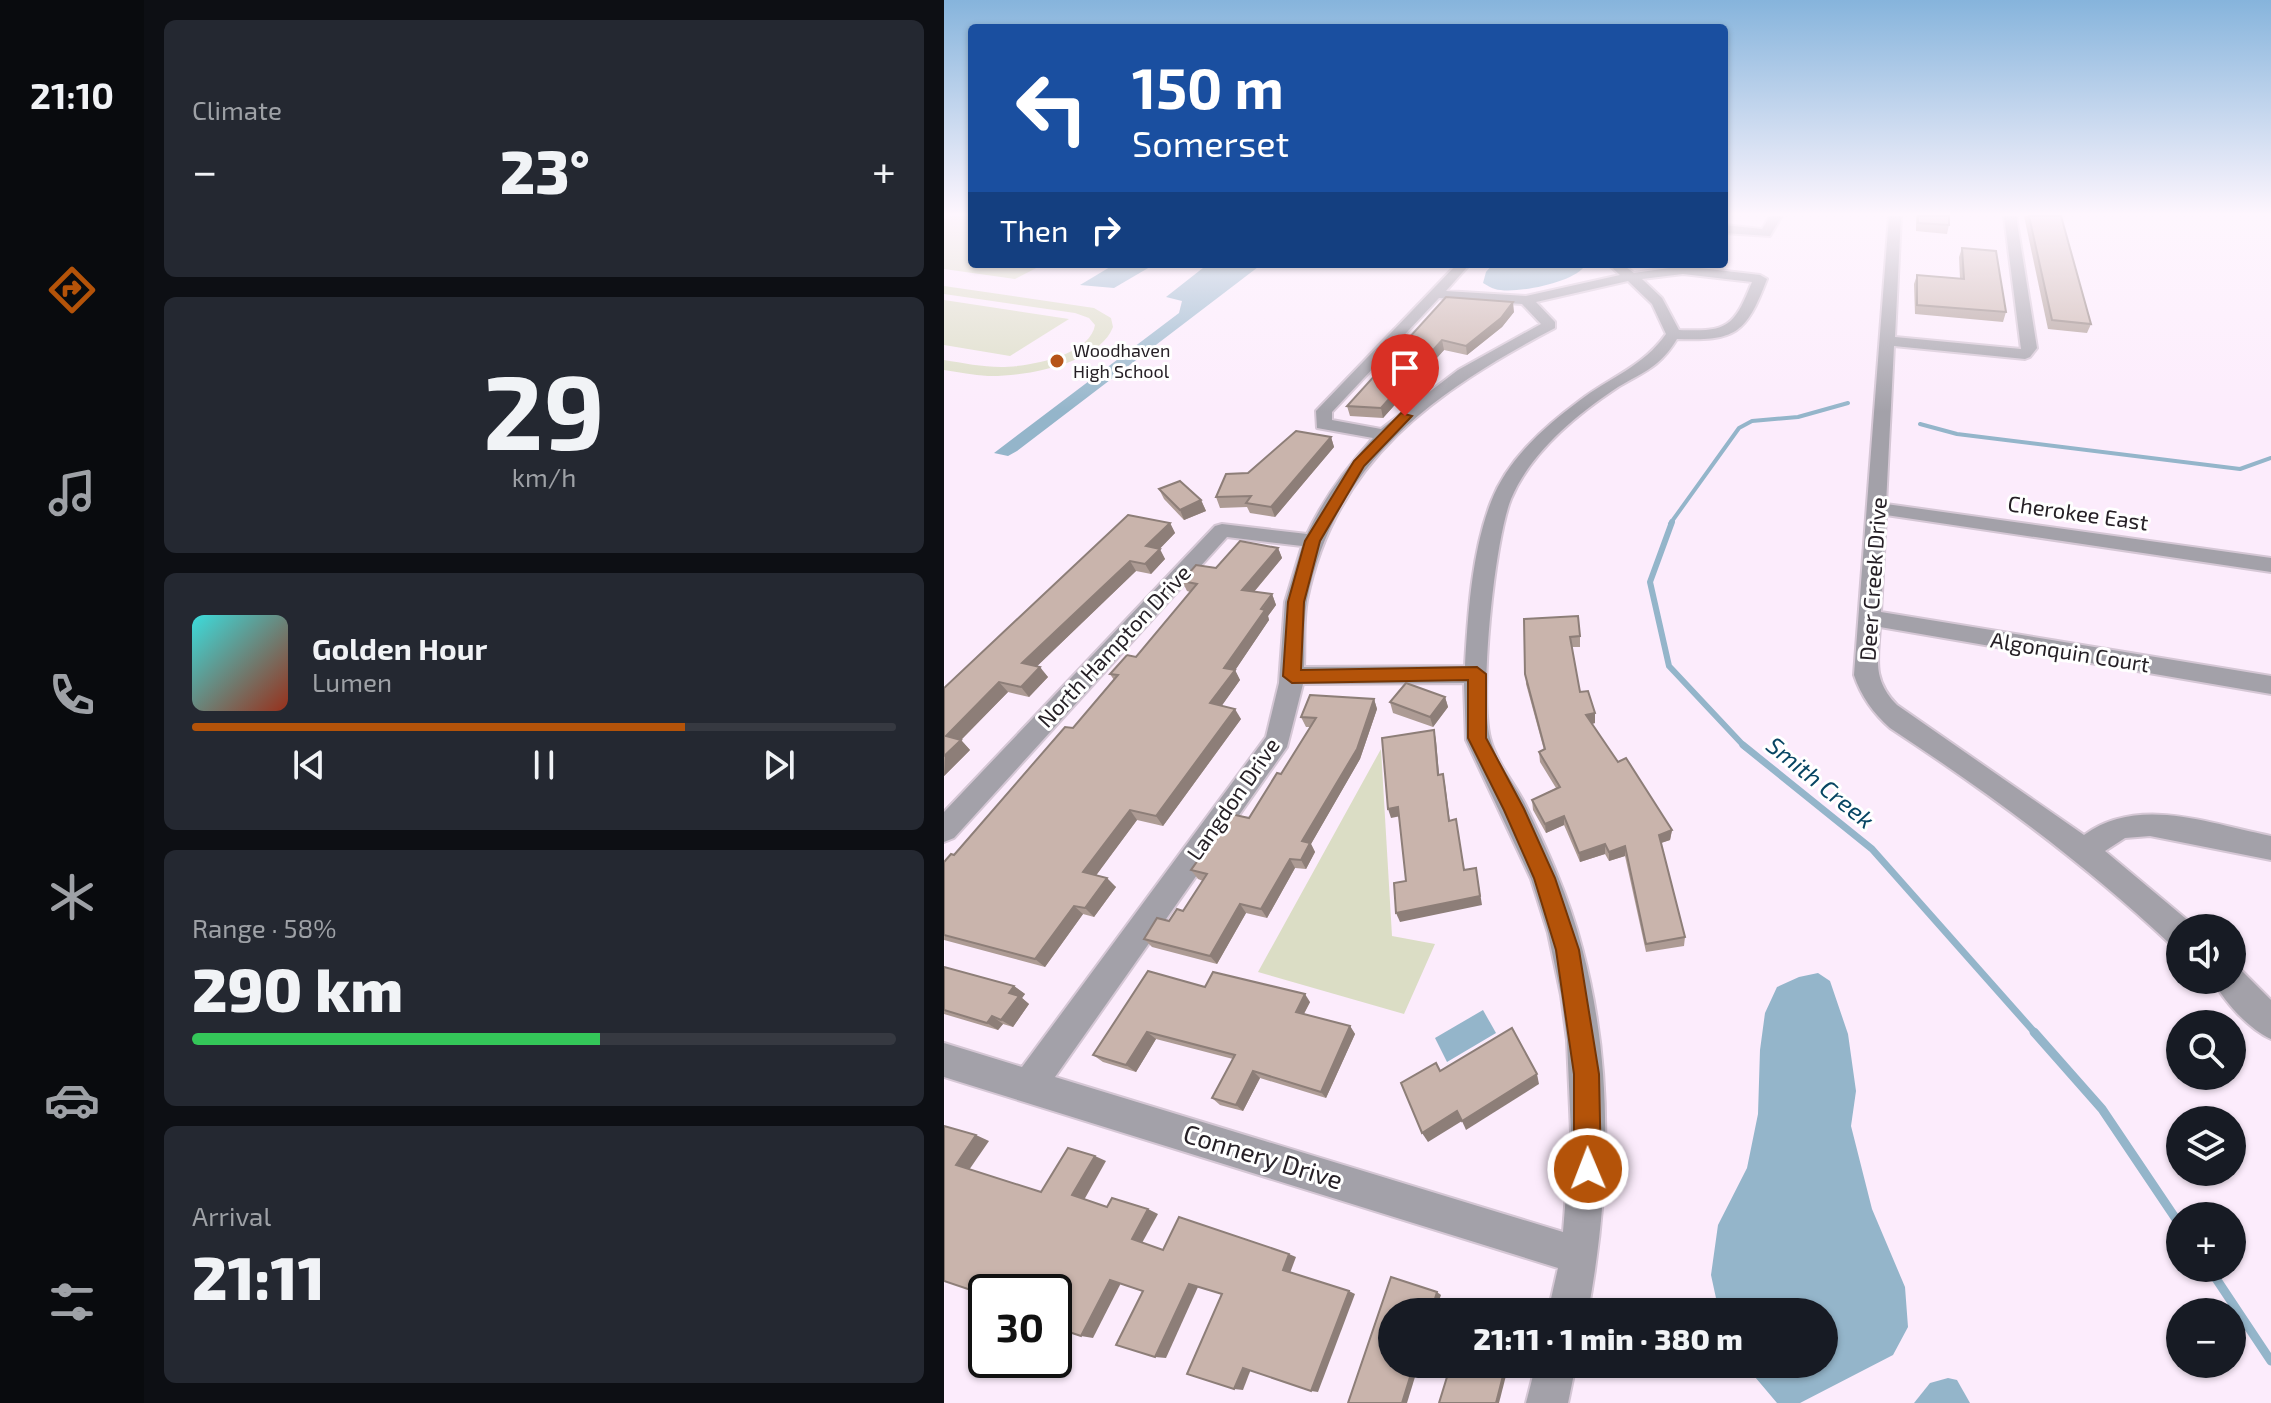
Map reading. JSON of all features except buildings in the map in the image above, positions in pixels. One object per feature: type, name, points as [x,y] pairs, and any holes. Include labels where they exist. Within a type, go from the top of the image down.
[{"type":"street","points":[[1384,435],[1323,424],[1324,411],[1447,281]]},
{"type":"street","points":[[1435,294],[1526,300],[1585,281]]},
{"type":"street","points":[[1636,281],[1657,298],[1667,312],[1673,334]]},
{"type":"street","points":[[1673,334],[1720,336],[1743,322],[1759,281]]},
{"type":"street","name":"Deer Creek Drive","points":[[1891,281],[1866,675],[1879,703],[1899,721],[2011,794],[2086,850],[2166,921]]},
{"type":"street","points":[[1888,341],[2025,354],[2029,348],[2019,281]]},
{"type":"street","name":"Langdon Drive","points":[[1029,1085],[1278,740],[1292,676],[1296,602],[1312,541],[1342,487],[1384,435],[1427,396],[1495,352],[1550,325],[1526,300]]},
{"type":"street","points":[[1571,1298],[1581,1256],[1588,1169],[1586,1074],[1568,950],[1544,878],[1514,809],[1477,738],[1477,674],[1485,568],[1500,500],[1534,449],[1576,409],[1655,359],[1673,334]]},
{"type":"street","name":"Cherokee East","points":[[1877,508],[2271,565]]},
{"type":"street","name":"North Hampton Drive","points":[[944,830],[1222,530],[1312,541]]},
{"type":"street","name":"Algonquin Court","points":[[1870,618],[2271,685]]},
{"type":"street","points":[[1292,676],[1477,674]]},
{"type":"street","points":[[2086,850],[2116,827],[2134,824],[2150,824],[2271,848]]},
{"type":"street","points":[[2243,994],[2271,1023]]},
{"type":"street","name":"Connery Drive","points":[[944,1060],[1581,1256]]},
{"type":"street","points":[[1547,1403],[1553,1378]]},
{"type":"green space","points":[[944,286],[1094,308],[1111,318],[1113,327],[1105,340],[1077,359],[1039,371],[988,376],[944,370],[944,360],[1001,367],[1056,358],[1082,345],[1091,336],[1095,325],[1089,318],[1075,313],[944,294]]},
{"type":"green space","points":[[944,300],[1069,319],[1010,356],[944,345]]},
{"type":"green space","points":[[1381,749],[1392,936],[1435,944],[1404,1014],[1258,972]]},
{"type":"water","points":[[1086,281],[1125,281],[1114,288],[1080,285]]},
{"type":"water","points":[[1186,281],[1239,281],[1017,451],[1008,456],[994,453],[1179,313],[1182,301],[1166,297]]},
{"type":"water","points":[[1559,281],[1516,290],[1494,289],[1483,283]]},
{"type":"water","points":[[1818,973],[1830,981],[1848,1034],[1856,1091],[1851,1126],[1872,1209],[1905,1287],[1908,1327],[1893,1355],[1800,1403],[1777,1403],[1756,1378],[1838,1378],[1838,1298],[1716,1298],[1711,1275],[1718,1225],[1747,1168],[1758,1114],[1760,1050],[1765,1013],[1777,987]]},
{"type":"water","points":[[1483,1010],[1496,1033],[1447,1062],[1435,1038]]},
{"type":"water","points":[[1948,1378],[1957,1380],[1970,1403],[1914,1403],[1930,1383]]},
{"type":"waterway","name":"Smith Creek","points":[[1670,524],[1739,428],[1752,421],[1798,417],[1848,403]]},
{"type":"waterway","name":"Smith Creek","points":[[1920,424],[1957,434],[2240,469],[2271,458]]},
{"type":"waterway","name":"Smith Creek","points":[[1672,522],[1650,582],[1669,666],[1744,745]]},
{"type":"waterway","name":"Smith Creek","points":[[1744,745],[1872,849],[2036,1034]]},
{"type":"waterway","name":"Smith Creek","points":[[2034,1032],[2102,1109],[2166,1204]]},
{"type":"waterway","name":"Smith Creek","points":[[2218,1282],[2271,1361]]},
{"type":"place","name":"Woodhaven High School","points":[[1057,361]]},
{"type":"route","points":[[1405,416],[1358,464],[1312,541],[1296,602],[1292,676],[1477,674],[1477,738],[1514,809],[1544,878],[1568,950],[1586,1074],[1588,1169]]}]
